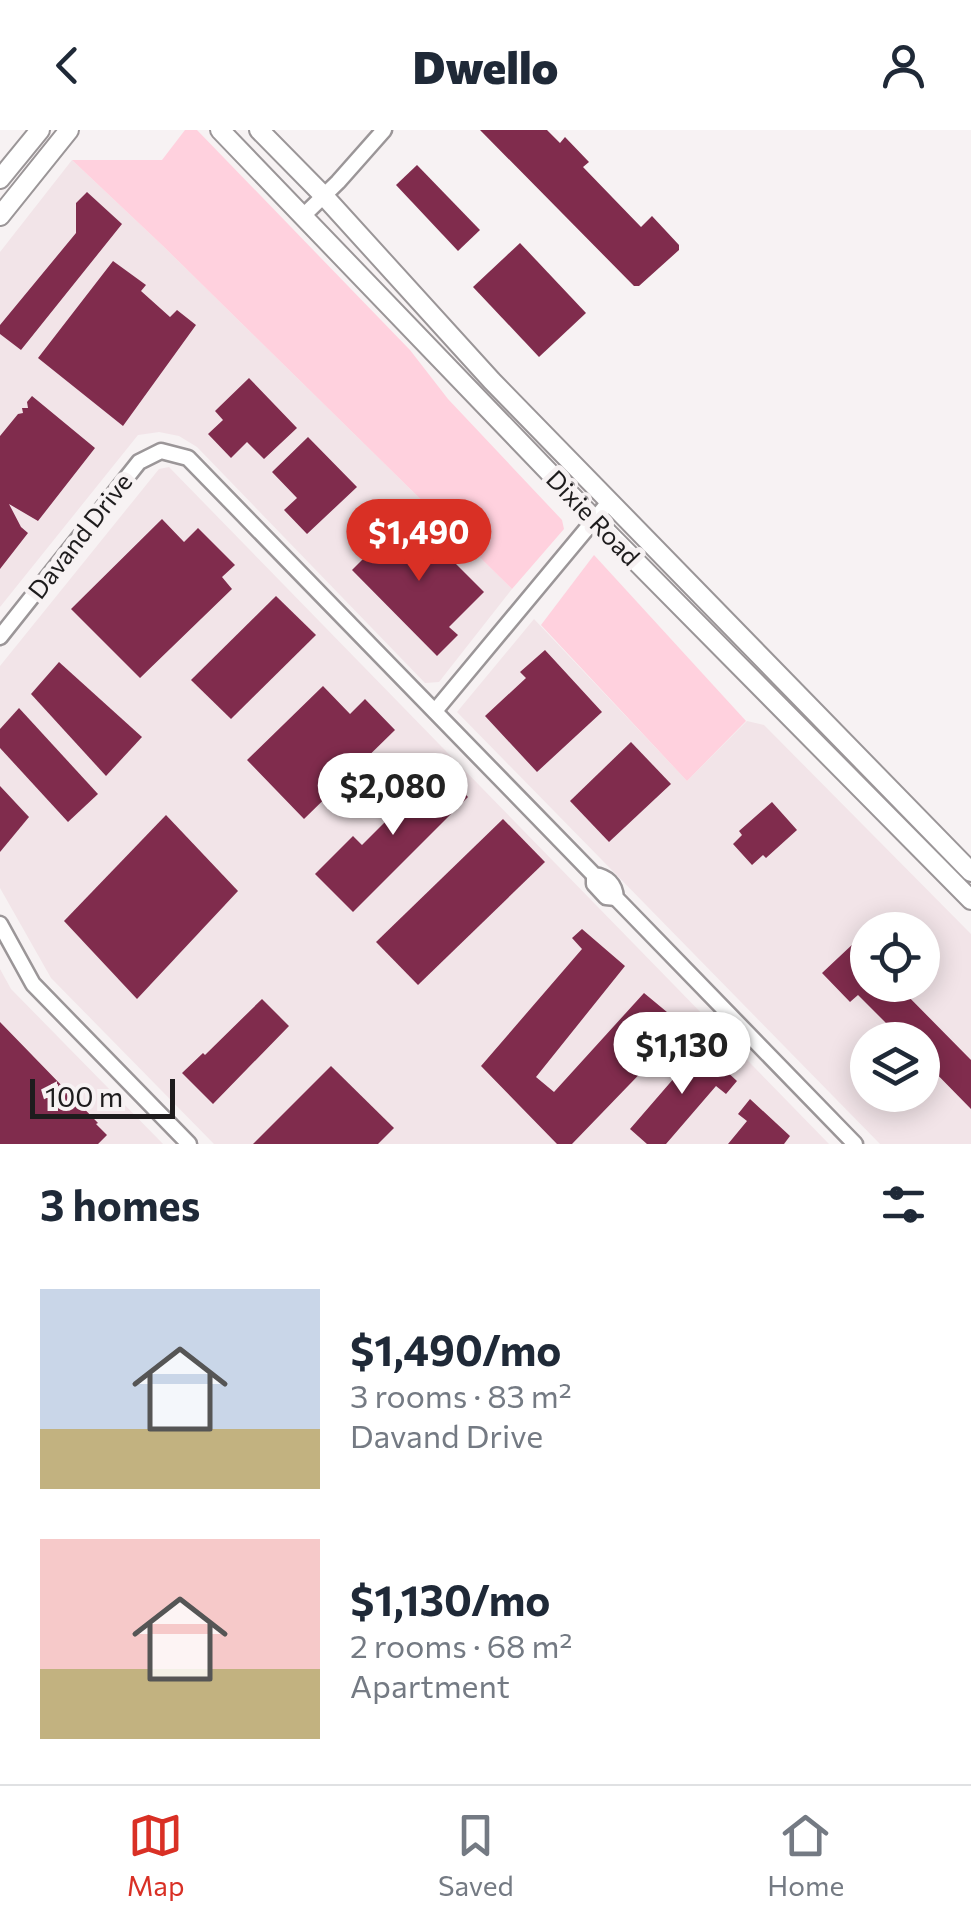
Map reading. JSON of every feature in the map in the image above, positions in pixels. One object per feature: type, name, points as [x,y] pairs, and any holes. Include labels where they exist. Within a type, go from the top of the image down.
[{"type":"main road","points":[[0,179],[40,130]]},
{"type":"main road","points":[[0,216],[69,130]]},
{"type":"main road","name":"Dixie Road","points":[[220,130],[594,519],[971,900]]},
{"type":"main road","name":"Dixie Road","points":[[258,130],[324,196],[492,381],[971,872]]},
{"type":"street","points":[[303,216],[384,130]]},
{"type":"street","name":"Davand Drive","points":[[0,638],[138,462],[155,452],[168,451],[188,458],[594,875],[604,876],[615,888],[616,898],[855,1144]]},
{"type":"street","points":[[435,711],[609,502]]},
{"type":"street","points":[[0,924],[34,984],[189,1144]]},
{"type":"shaded area","points":[[185,130],[197,130],[410,350],[448,399],[562,520],[564,529],[512,589],[72,160],[162,160]]},
{"type":"shaded area","points":[[72,160],[512,589],[439,682],[425,683],[197,447],[179,436],[159,432],[138,435],[0,607],[0,252]]},
{"type":"shaded area","points":[[169,467],[829,1144],[214,1144],[51,978],[0,888],[0,666],[159,469]]},
{"type":"shaded area","points":[[594,555],[746,721],[687,781],[541,625]]},
{"type":"shaded area","points":[[534,619],[687,781],[747,721],[764,725],[971,934],[971,1144],[880,1144],[457,712]]},
{"type":"shaded area","points":[[0,969],[11,989],[163,1144],[0,1144]]},
{"type":"building","points":[[480,130],[547,130],[560,143],[565,137],[589,162],[583,167],[641,227],[652,216],[679,245],[679,250],[639,286],[634,286]]},
{"type":"building","points":[[417,165],[480,230],[458,251],[396,185]]},
{"type":"building","points":[[87,192],[122,224],[21,350],[0,334],[0,325],[76,233],[76,203]]},
{"type":"building","points":[[520,243],[586,313],[539,357],[473,287]]},
{"type":"building","points":[[113,261],[146,285],[141,291],[170,317],[177,310],[196,325],[123,426],[38,358]]},
{"type":"building","points":[[249,378],[297,428],[264,459],[247,442],[231,458],[208,434],[223,420],[215,411]]},
{"type":"building","points":[[32,396],[95,448],[38,521],[9,504],[28,533],[0,569],[0,436],[23,413],[22,408],[28,408]]},
{"type":"building","points":[[308,437],[357,487],[307,534],[284,510],[297,498],[272,472]]},
{"type":"building","points":[[407,515],[484,592],[449,627],[458,635],[437,656],[352,570]]},
{"type":"building","points":[[162,519],[184,542],[198,528],[235,565],[222,577],[232,589],[140,678],[71,609]]},
{"type":"building","points":[[276,596],[316,635],[231,719],[191,680]]},
{"type":"building","points":[[545,650],[602,712],[537,772],[485,716],[526,678],[520,672]]},
{"type":"building","points":[[59,662],[142,737],[106,776],[31,694]]},
{"type":"building","points":[[323,686],[350,714],[365,699],[395,730],[304,819],[247,760]]},
{"type":"building","points":[[19,708],[98,794],[68,822],[0,748],[0,729]]},
{"type":"building","points":[[631,742],[671,784],[609,842],[570,801]]},
{"type":"building","points":[[429,758],[468,797],[353,912],[315,874],[353,836],[362,845],[414,793],[404,783]]},
{"type":"building","points":[[0,786],[29,817],[0,852]]},
{"type":"building","points":[[772,802],[797,830],[766,858],[763,855],[752,865],[733,844],[742,835],[739,831]]},
{"type":"building","points":[[166,815],[238,891],[137,999],[64,921]]},
{"type":"building","points":[[503,819],[545,862],[418,985],[376,942]]},
{"type":"building","points":[[582,929],[625,966],[536,1077],[554,1092],[644,993],[685,1027],[572,1144],[557,1144],[481,1066],[582,949],[572,938]]},
{"type":"building","points":[[850,947],[850,1002],[822,973]]},
{"type":"building","points":[[262,999],[289,1026],[213,1104],[182,1073]]},
{"type":"building","points":[[865,1002],[914,1002],[934,1022],[885,1022]]},
{"type":"building","points":[[0,1022],[98,1123],[107,1135],[98,1144],[0,1144]]},
{"type":"building","points":[[940,1029],[971,1060],[971,1109],[940,1077]]},
{"type":"building","points":[[696,1043],[737,1081],[726,1094],[716,1086],[666,1144],[647,1144],[630,1129],[688,1062],[683,1058]]},
{"type":"building","points":[[331,1066],[394,1128],[378,1144],[253,1144]]},
{"type":"building","points":[[750,1099],[790,1136],[784,1144],[728,1144],[747,1121],[738,1114]]}]
